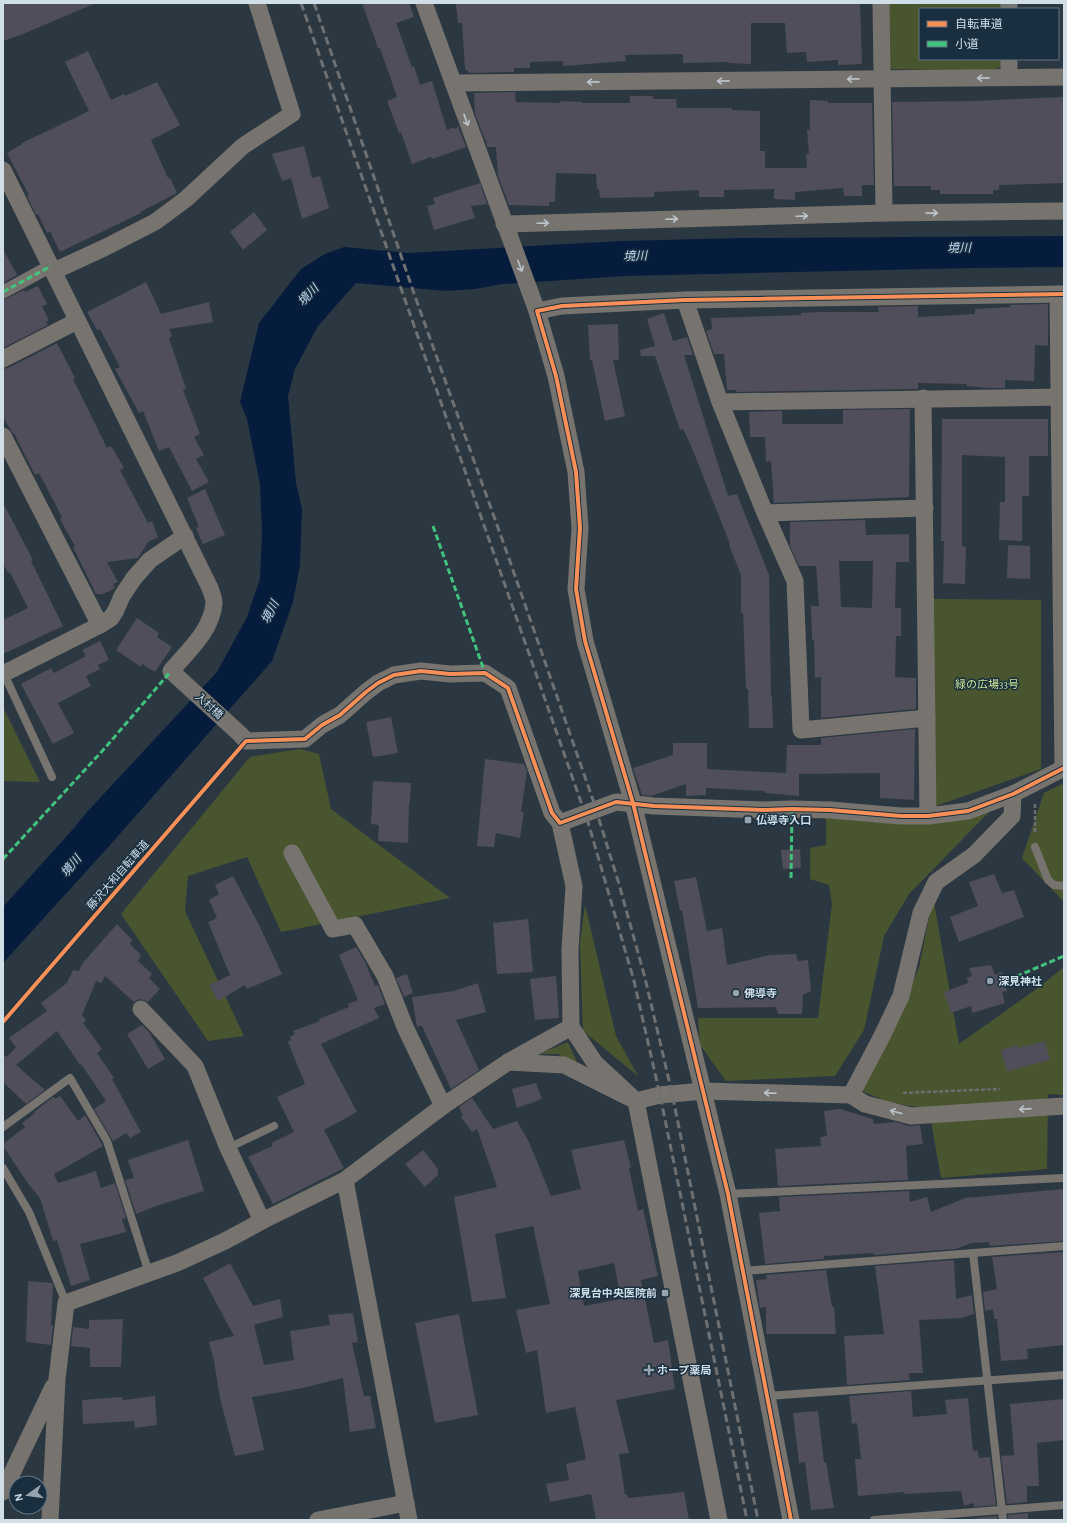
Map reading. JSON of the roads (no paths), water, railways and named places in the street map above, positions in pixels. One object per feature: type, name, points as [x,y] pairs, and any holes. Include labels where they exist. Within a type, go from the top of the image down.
[{"type":"street","points":[[3,292],[53,268],[104,248],[155,222],[186,199],[243,146],[292,114],[257,3]]},
{"type":"street","points":[[424,3],[537,311],[556,376],[576,472],[580,528],[576,589],[585,641],[633,803],[728,1194],[791,1520]]},
{"type":"street","points":[[881,3],[884,213]]},
{"type":"street","points":[[1009,60],[1009,77]]},
{"type":"street","points":[[453,83],[1064,77]]},
{"type":"street","points":[[3,170],[185,536],[150,560],[134,578],[122,596],[111,618],[4,674]]},
{"type":"street","points":[[505,227],[884,213],[1064,211]]},
{"type":"street","points":[[537,311],[562,306],[684,300],[1061,294],[1064,768],[1014,794],[968,811],[928,816],[901,816],[815,810],[764,810],[654,806],[616,802],[560,823],[574,886],[570,950],[571,1028],[595,1063],[636,1101],[719,1520]]},
{"type":"street","points":[[684,300],[720,402],[765,513],[795,581],[800,730],[927,718]]},
{"type":"street","points":[[3,359],[77,321]]},
{"type":"street","points":[[720,402],[1061,397]]},
{"type":"street","points":[[924,398],[928,816]]},
{"type":"street","points":[[3,436],[100,625]]},
{"type":"street","points":[[765,513],[924,508]]},
{"type":"street","name":"入村橋","points":[[185,536],[210,588],[214,601],[212,616],[204,632],[171,671],[246,741],[305,739],[322,725],[340,715],[378,683],[394,675],[421,671],[450,674],[485,673],[508,688],[552,814],[560,823]]},
{"type":"street","points":[[851,1095],[901,996],[921,913],[936,882],[974,855],[1012,816],[1014,794]]},
{"type":"street","points":[[292,853],[333,929],[355,925],[367,944],[386,976],[404,1027],[443,1106]]},
{"type":"street","points":[[141,1009],[195,1066],[228,1148],[262,1221]]},
{"type":"street","points":[[50,1520],[57,1379],[66,1303],[177,1263],[225,1241],[345,1180],[443,1106],[508,1062],[571,1028]]},
{"type":"street","points":[[508,1062],[564,1065],[636,1101],[660,1095],[703,1091],[851,1095],[865,1104],[911,1116],[1064,1106]]},
{"type":"street","points":[[345,1180],[409,1520]]},
{"type":"street","points":[[3,1492],[57,1379]]},
{"type":"street","points":[[318,1520],[406,1503]]},
{"type":"lane","points":[[4,674],[52,777]]},
{"type":"lane","points":[[1035,847],[1048,880],[1054,885],[1064,886]]},
{"type":"lane","points":[[3,1127],[70,1078],[107,1141],[149,1273]]},
{"type":"lane","points":[[228,1148],[274,1126]]},
{"type":"lane","points":[[3,1168],[29,1212],[66,1303]]},
{"type":"lane","points":[[728,1194],[1064,1178]]},
{"type":"lane","points":[[743,1271],[1064,1246]]},
{"type":"lane","points":[[973,1253],[1003,1520]]},
{"type":"lane","points":[[767,1396],[1064,1375]]},
{"type":"lane","points":[[874,1520],[1064,1505]]},
{"type":"water","name":"境川","points":[[1064,236],[1064,267],[625,276],[503,284],[475,289],[446,291],[356,283],[318,326],[295,369],[288,396],[296,483],[302,509],[300,565],[293,602],[272,661],[111,844],[3,963],[3,907],[87,812],[217,672],[247,617],[260,579],[262,533],[260,484],[247,419],[240,402],[259,323],[301,269],[325,254],[344,247],[408,253],[621,241],[743,238]]},
{"type":"railway","points":[[301,3],[588,822],[634,981],[660,1095],[747,1520]]},
{"type":"railway","points":[[314,3],[417,302],[506,550],[593,800],[619,884],[645,978],[672,1093],[758,1520]]},
{"type":"place","name":"仏導寺入口","points":[[748,820]]},
{"type":"place","name":"深見神社","points":[[990,981]]},
{"type":"place","name":"佛導寺","points":[[736,993]]},
{"type":"place","name":"深見台中央医院前","points":[[665,1293]]},
{"type":"place","name":"ホープ薬局","points":[[649,1370]]},
{"type":"park label","name":"緑の広場33号","points":[[987,684]]}]
